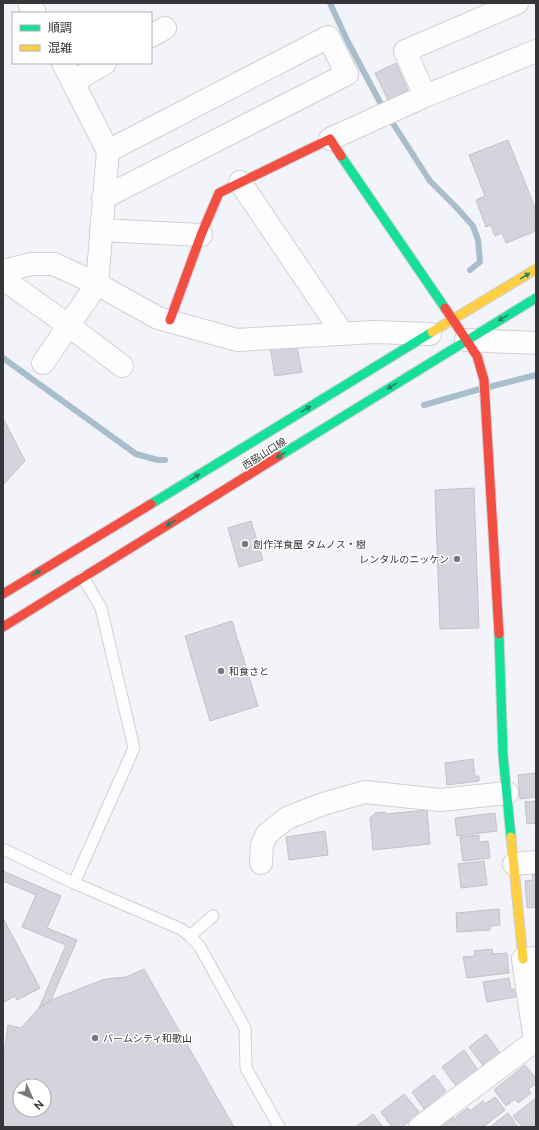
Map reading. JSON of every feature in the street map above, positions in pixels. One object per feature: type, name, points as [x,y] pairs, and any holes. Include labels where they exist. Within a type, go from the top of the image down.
[{"type":"street","points":[[29,3],[34,12]]},
{"type":"street","points":[[425,96],[405,51],[517,3]]},
{"type":"street","points":[[103,198],[347,74],[328,36],[108,151]]},
{"type":"street","points":[[170,320],[218,193],[330,139],[425,96],[536,51]]},
{"type":"street","points":[[43,363],[97,284],[108,151],[64,64]]},
{"type":"street","points":[[73,82],[103,64]]},
{"type":"street","points":[[330,139],[477,356],[484,380],[497,594],[503,755],[514,864],[530,959],[536,1042],[420,1127]]},
{"type":"street","points":[[240,182],[343,334]]},
{"type":"street","points":[[101,230],[201,235]]},
{"type":"street","points":[[3,271],[31,264],[54,264],[97,284],[158,318],[170,320],[237,340],[374,332],[430,334]]},
{"type":"street","name":"西脇山口線","points":[[3,594],[536,268]]},
{"type":"street","points":[[3,279],[68,325],[122,366]]},
{"type":"street","name":"西脇山口線","points":[[3,627],[536,298]]},
{"type":"street","points":[[466,340],[536,342]]},
{"type":"street","points":[[261,863],[262,845],[267,834],[287,818],[323,804],[365,792],[440,800],[507,793]]},
{"type":"street","points":[[514,864],[536,862]]},
{"type":"lane","points":[[74,883],[134,748],[101,608],[83,577]]},
{"type":"lane","points":[[3,850],[74,883],[181,929],[190,936],[200,947],[244,1028],[246,1068],[279,1127]]},
{"type":"lane","points":[[190,936],[212,916]]},
{"type":"building","points":[[396,63],[408,90],[388,100],[375,73]]},
{"type":"building","points":[[508,140],[536,210],[536,231],[506,243],[502,233],[495,236],[491,225],[486,227],[476,200],[485,196],[469,155]]},
{"type":"building","points":[[296,342],[302,372],[275,376],[270,347]]},
{"type":"building","points":[[3,418],[25,461],[3,485]]},
{"type":"building","name":"レンタルのニッケン","points":[[474,488],[479,628],[440,629],[435,490]]},
{"type":"building","points":[[251,521],[263,560],[239,567],[228,528]]},
{"type":"building","name":"和食さと","points":[[232,621],[258,706],[210,721],[185,636]]},
{"type":"building","points":[[473,759],[475,776],[479,776],[479,781],[447,785],[445,763]]},
{"type":"building","points":[[536,773],[536,797],[520,799],[518,775]]},
{"type":"building","points":[[536,801],[536,823],[527,824],[525,802]]},
{"type":"building","points":[[427,810],[430,844],[373,850],[370,818],[375,813],[385,812],[386,814]]},
{"type":"building","points":[[495,813],[497,831],[457,836],[455,818]]},
{"type":"building","points":[[325,831],[328,855],[289,860],[286,837]]},
{"type":"building","points":[[479,835],[479,842],[488,841],[490,858],[463,861],[460,837]]},
{"type":"building","points":[[484,861],[487,885],[461,888],[458,864]]},
{"type":"building","points":[[3,871],[61,896],[47,928],[77,940],[51,1000],[39,1008],[66,945],[22,927],[36,895],[3,881]]},
{"type":"building","points":[[536,874],[536,907],[527,908],[525,881],[533,880],[532,875]]},
{"type":"building","points":[[499,909],[500,925],[490,926],[490,930],[457,932],[456,913]]},
{"type":"building","points":[[3,918],[40,988],[17,1000],[15,996],[3,1003]]},
{"type":"building","points":[[492,949],[493,954],[507,953],[509,973],[467,978],[463,957],[475,956],[474,951]]},
{"type":"building","name":"パームシティ和歌山","points":[[144,969],[234,1127],[3,1127],[3,1049],[5,1048],[8,1025],[21,1028],[39,1008],[51,1000],[105,979],[126,977]]},
{"type":"building","points":[[509,978],[511,989],[514,989],[516,997],[487,1002],[483,982]]},
{"type":"building","points":[[486,1034],[501,1054],[484,1067],[469,1047]]},
{"type":"building","points":[[464,1050],[478,1070],[456,1086],[442,1067]]},
{"type":"building","points":[[525,1065],[536,1079],[536,1084],[528,1089],[531,1093],[518,1103],[515,1099],[506,1106],[494,1090]]},
{"type":"building","points":[[434,1075],[446,1091],[424,1109],[412,1092]]},
{"type":"building","points":[[404,1094],[420,1113],[402,1127],[392,1127],[381,1112]]},
{"type":"building","points":[[495,1097],[505,1110],[483,1127],[464,1127],[456,1117],[468,1108],[470,1111],[483,1101],[485,1104]]},
{"type":"building","points":[[536,1098],[536,1126],[522,1127],[513,1116]]},
{"type":"building","points":[[508,1113],[518,1127],[490,1127]]},
{"type":"building","points":[[373,1114],[383,1127],[356,1127]]},
{"type":"building","points":[[454,1117],[462,1127],[436,1127],[441,1123],[445,1124]]},
{"type":"waterway","points":[[330,3],[347,40],[383,108],[430,181],[473,226],[478,240],[480,262],[470,270]]},
{"type":"waterway","points":[[3,358],[136,454],[158,460],[165,460]]},
{"type":"waterway","points":[[489,387],[536,375]]},
{"type":"waterway","points":[[424,405],[480,389]]},
{"type":"traffic: fast","points":[[341,156],[445,308]]},
{"type":"traffic: fast","points":[[279,456],[536,298]]},
{"type":"traffic: fast","points":[[151,504],[432,332]]},
{"type":"traffic: fast","points":[[499,634],[503,755],[511,837]]},
{"type":"traffic: slow","points":[[432,332],[536,269]]},
{"type":"traffic: slow","points":[[511,837],[523,959]]},
{"type":"traffic: jam","points":[[170,320],[201,235],[219,193],[330,139],[341,156]]},
{"type":"traffic: jam","points":[[445,308],[477,356],[484,380],[499,634]]},
{"type":"traffic: jam","points":[[3,627],[279,456]]},
{"type":"traffic: jam","points":[[3,594],[151,504]]},
{"type":"place","name":"創作洋食屋 タムノス・樹","points":[[245,544]]},
{"type":"place","name":"レンタルのニッケン","points":[[457,559]]},
{"type":"place","name":"和食さと","points":[[221,671]]},
{"type":"place","name":"パームシティ和歌山","points":[[95,1038]]}]
